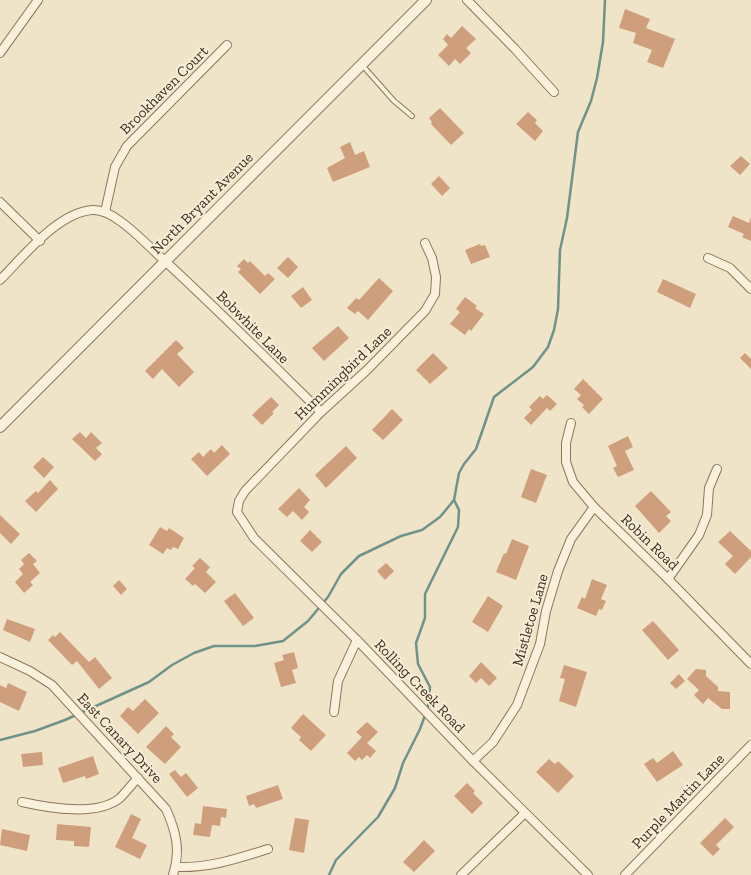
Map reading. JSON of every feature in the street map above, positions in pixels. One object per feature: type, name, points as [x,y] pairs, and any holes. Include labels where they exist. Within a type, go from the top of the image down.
[{"type":"street","points":[[0,53],[38,0]]},
{"type":"street","name":"North Bryant Avenue","points":[[0,427],[426,0]]},
{"type":"street","points":[[467,0],[554,92]]},
{"type":"street","name":"Brookhaven Court","points":[[105,212],[115,167],[127,146],[227,45]]},
{"type":"street","points":[[0,202],[40,241]]},
{"type":"street","points":[[0,280],[62,221],[79,212],[94,210],[105,212]]},
{"type":"street","name":"Bobwhite Lane","points":[[105,212],[119,220],[186,280],[321,412]]},
{"type":"street","name":"Hummingbird Lane","points":[[237,512],[239,501],[245,491],[321,412],[367,370],[425,311],[434,294],[436,278],[432,258],[425,243]]},
{"type":"street","points":[[708,258],[730,268],[751,289]]},
{"type":"street","name":"Robin Road","points":[[571,423],[566,443],[566,462],[573,482],[594,507],[751,664]]},
{"type":"street","points":[[668,579],[699,535],[707,515],[709,488],[717,469]]},
{"type":"street","name":"Mistletoe Lane","points":[[473,761],[493,742],[517,705],[540,644],[546,611],[558,570],[571,539],[594,507]]},
{"type":"street","name":"Rolling Creek Road","points":[[237,512],[254,538],[588,875]]},
{"type":"street","points":[[334,712],[338,681],[357,640]]},
{"type":"street","name":"East Canary Drive","points":[[0,657],[30,671],[52,686],[166,809],[174,827],[178,846],[175,871]]},
{"type":"street","name":"Purple Martin Lane","points":[[624,875],[751,746]]},
{"type":"street","points":[[22,802],[47,807],[89,809],[104,806],[119,798],[138,778]]},
{"type":"street","points":[[461,875],[525,813]]},
{"type":"street","points":[[175,871],[224,863],[268,849]]},
{"type":"lane","points":[[361,64],[394,101],[412,116]]},
{"type":"building","points":[[625,9],[650,19],[646,28],[675,39],[663,68],[647,62],[652,50],[633,43],[636,33],[619,28]]},
{"type":"building","points":[[462,26],[476,39],[466,48],[471,53],[460,64],[455,59],[449,66],[438,55],[448,45],[443,39],[447,34],[451,38]]},
{"type":"building","points":[[440,108],[464,133],[451,145],[431,124],[432,122],[429,118]]},
{"type":"building","points":[[528,112],[537,120],[535,123],[543,131],[535,141],[516,124]]},
{"type":"building","points":[[350,142],[355,155],[364,151],[370,167],[333,182],[327,168],[345,158],[340,147]]},
{"type":"building","points":[[741,156],[750,164],[740,175],[730,166]]},
{"type":"building","points":[[439,176],[450,188],[442,196],[431,184]]},
{"type":"building","points":[[733,216],[749,223],[751,217],[751,241],[742,237],[744,234],[728,227]]},
{"type":"building","points":[[480,244],[481,246],[485,245],[490,257],[471,264],[465,250]]},
{"type":"building","points":[[288,257],[298,267],[288,278],[277,268]]},
{"type":"building","points":[[244,259],[248,263],[250,261],[265,276],[268,273],[275,279],[260,294],[238,272],[241,269],[237,266]]},
{"type":"building","points":[[379,278],[393,291],[368,320],[358,311],[355,314],[347,308],[356,298],[359,300]]},
{"type":"building","points":[[663,279],[696,294],[690,308],[657,292]]},
{"type":"building","points":[[303,287],[312,300],[301,308],[291,296]]},
{"type":"building","points":[[465,297],[477,306],[475,308],[484,314],[471,331],[469,329],[465,335],[450,324],[460,312],[456,309]]},
{"type":"building","points":[[338,326],[349,338],[324,361],[312,348]]},
{"type":"building","points":[[176,340],[184,348],[177,354],[194,372],[179,387],[162,369],[153,379],[145,371]]},
{"type":"building","points":[[433,353],[448,368],[430,384],[416,370]]},
{"type":"building","points":[[745,353],[751,359],[751,369],[740,358]]},
{"type":"building","points":[[583,379],[603,399],[589,414],[582,407],[584,405],[577,399],[581,395],[574,389]]},
{"type":"building","points":[[547,395],[557,404],[550,411],[547,408],[531,425],[524,418],[532,410],[529,407],[540,396],[543,399]]},
{"type":"building","points":[[271,397],[279,405],[262,425],[252,415]]},
{"type":"building","points":[[392,409],[403,420],[383,440],[372,430]]},
{"type":"building","points":[[80,432],[86,438],[91,432],[102,443],[96,448],[102,454],[95,461],[72,439]]},
{"type":"building","points":[[628,436],[633,447],[625,451],[634,470],[618,477],[613,468],[617,466],[608,446]]},
{"type":"building","points":[[222,445],[230,454],[207,476],[191,459],[199,452],[203,457],[211,449],[214,453]]},
{"type":"building","points":[[346,446],[357,458],[326,488],[315,475]]},
{"type":"building","points":[[43,457],[54,467],[44,478],[33,467]]},
{"type":"building","points":[[531,469],[547,475],[536,503],[521,497]]},
{"type":"building","points":[[50,480],[58,489],[36,512],[25,501],[36,491],[38,493]]},
{"type":"building","points":[[299,488],[310,500],[304,507],[309,512],[302,520],[293,511],[287,517],[278,509]]},
{"type":"building","points":[[651,491],[671,512],[666,516],[671,521],[659,533],[635,506]]},
{"type":"building","points":[[0,515],[20,534],[11,544],[0,533]]},
{"type":"building","points":[[160,527],[167,531],[169,528],[184,538],[178,549],[173,547],[171,550],[167,548],[163,554],[149,545]]},
{"type":"building","points":[[310,530],[322,542],[312,552],[300,541]]},
{"type":"building","points":[[730,531],[751,551],[751,557],[735,574],[725,564],[733,556],[718,542]]},
{"type":"building","points":[[512,539],[529,546],[516,580],[496,572]]},
{"type":"building","points":[[29,553],[37,561],[33,564],[40,573],[30,582],[33,585],[24,593],[15,582],[23,574],[19,569],[24,564],[21,560]]},
{"type":"building","points":[[200,558],[210,567],[206,572],[216,582],[205,593],[195,584],[193,586],[185,579],[195,568],[192,566]]},
{"type":"building","points":[[386,563],[394,571],[385,580],[377,571]]},
{"type":"building","points":[[592,579],[607,585],[601,599],[606,601],[602,610],[599,609],[596,616],[577,608],[582,597],[585,599]]},
{"type":"building","points":[[119,580],[127,589],[121,595],[113,586]]},
{"type":"building","points":[[235,593],[254,618],[243,626],[224,601]]},
{"type":"building","points":[[488,596],[503,606],[488,632],[472,622]]},
{"type":"building","points":[[7,619],[35,629],[30,642],[3,630]]},
{"type":"building","points":[[653,621],[679,650],[668,660],[642,630]]},
{"type":"building","points":[[60,632],[89,662],[95,657],[112,678],[99,689],[77,661],[72,665],[48,640]]},
{"type":"building","points":[[294,652],[298,668],[292,670],[296,683],[281,687],[274,663],[284,660],[282,655]]},
{"type":"building","points":[[481,662],[497,678],[489,686],[481,678],[476,683],[469,676]]},
{"type":"building","points":[[564,665],[587,672],[576,707],[559,701],[565,679],[560,678]]},
{"type":"building","points":[[696,669],[706,670],[706,676],[718,687],[718,691],[730,692],[730,709],[722,709],[708,698],[703,704],[694,695],[699,690],[687,679]]},
{"type":"building","points":[[679,674],[685,681],[676,689],[670,683]]},
{"type":"building","points":[[8,683],[27,692],[19,711],[0,702],[0,685],[6,688]]},
{"type":"building","points":[[145,699],[159,713],[138,734],[120,716],[128,707],[133,711]]},
{"type":"building","points":[[303,714],[326,735],[311,751],[299,740],[301,737],[291,728]]},
{"type":"building","points":[[367,722],[378,732],[367,743],[376,751],[370,758],[367,755],[362,760],[359,757],[355,761],[347,753],[362,737],[356,732]]},
{"type":"building","points":[[166,726],[174,734],[171,737],[181,747],[165,764],[146,747]]},
{"type":"building","points":[[673,751],[683,765],[657,782],[644,764],[653,758],[657,763]]},
{"type":"building","points":[[42,752],[43,765],[23,767],[21,754]]},
{"type":"building","points":[[93,756],[99,774],[86,779],[85,776],[63,783],[58,768]]},
{"type":"building","points":[[549,759],[555,764],[558,761],[574,776],[558,793],[536,772]]},
{"type":"building","points":[[175,770],[181,777],[186,773],[198,788],[187,797],[169,774]]},
{"type":"building","points":[[467,783],[475,791],[473,793],[483,803],[472,814],[454,796]]},
{"type":"building","points":[[278,785],[283,799],[256,808],[254,804],[249,806],[246,796]]},
{"type":"building","points":[[203,806],[227,809],[226,818],[221,817],[220,826],[212,825],[210,837],[193,835],[195,823],[201,824]]},
{"type":"building","points":[[131,814],[141,819],[132,838],[147,845],[140,859],[115,847]]},
{"type":"building","points":[[295,818],[309,820],[304,853],[289,850]]},
{"type":"building","points":[[725,818],[734,827],[716,845],[720,849],[713,856],[700,843]]},
{"type":"building","points":[[57,824],[91,827],[89,847],[74,846],[74,841],[56,840]]},
{"type":"building","points":[[2,829],[30,835],[27,851],[0,845]]},
{"type":"building","points":[[424,840],[435,851],[414,872],[403,862]]},
{"type":"waterway","points":[[0,740],[35,731],[65,720],[149,682],[172,665],[194,653],[214,646],[255,646],[283,641],[308,621],[328,597],[341,574],[359,556],[401,536],[422,530],[440,517],[454,500],[459,473],[476,449],[494,397],[533,367],[548,347],[554,330],[558,309],[560,250],[567,218],[578,132],[591,101],[597,78],[603,42],[605,0]]},
{"type":"waterway","points":[[329,875],[336,860],[378,817],[395,788],[403,763],[420,729],[428,707],[430,687],[418,664],[416,643],[425,618],[425,594],[458,527],[459,510],[454,500]]}]
